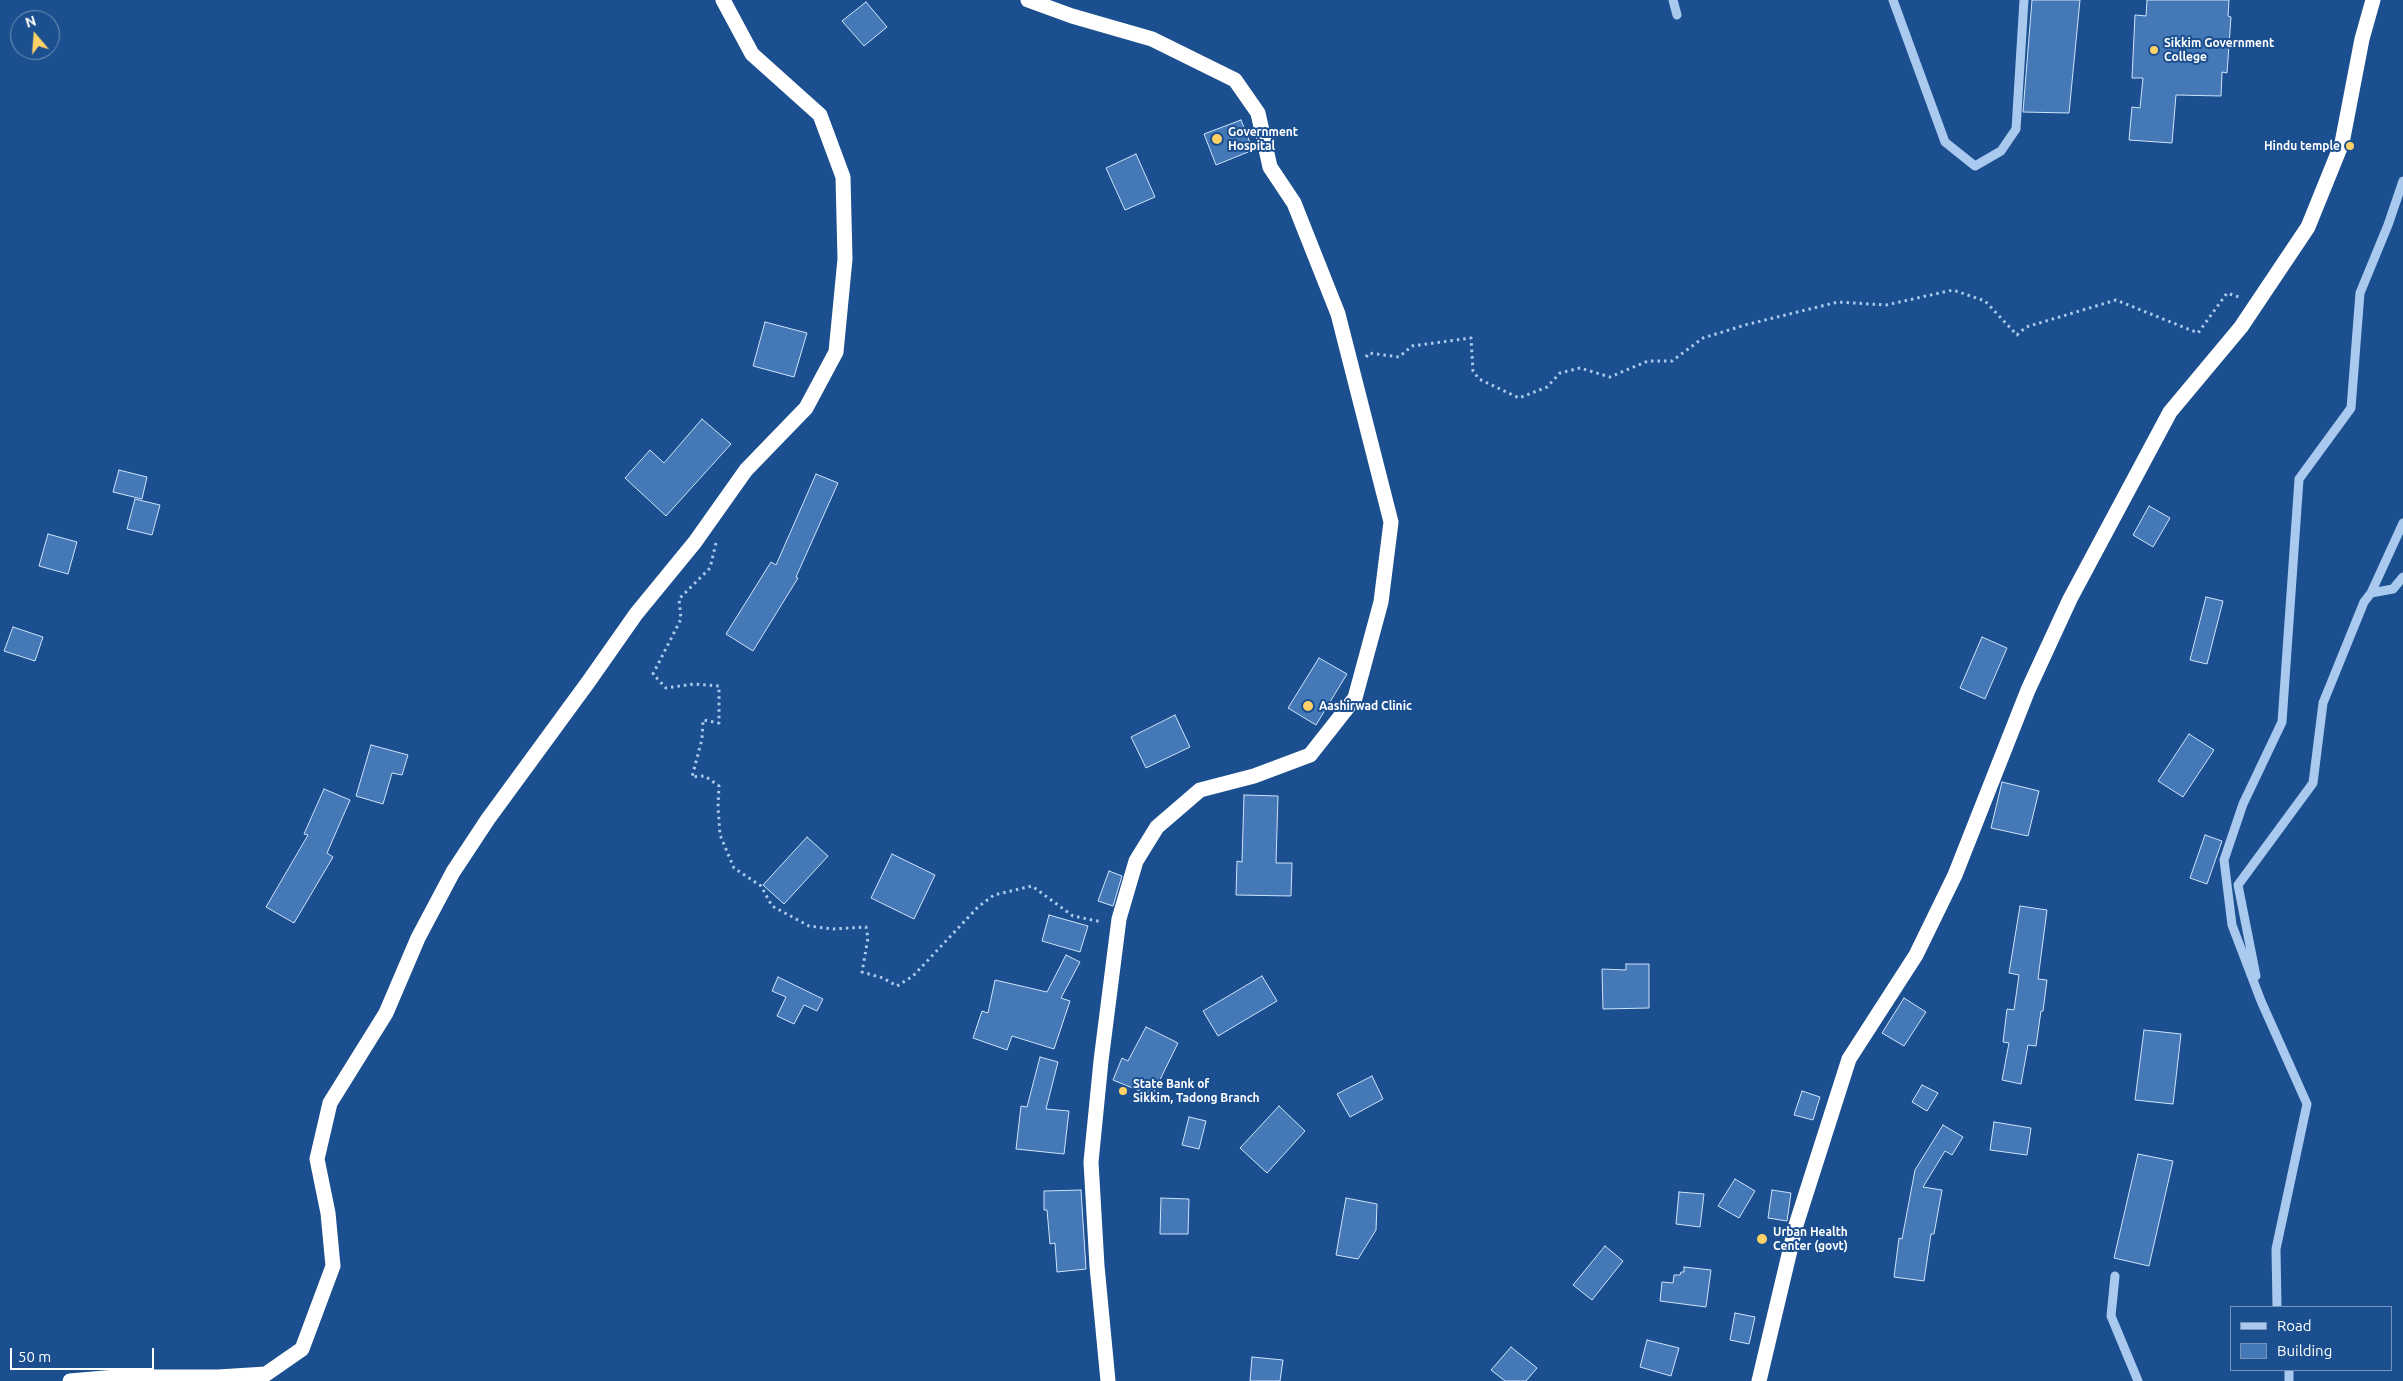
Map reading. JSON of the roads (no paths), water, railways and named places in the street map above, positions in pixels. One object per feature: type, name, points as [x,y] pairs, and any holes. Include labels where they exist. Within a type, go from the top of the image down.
[{"type":"highway","points":[[70,1381],[116,1377],[218,1377],[266,1374],[302,1349],[333,1266],[328,1213],[317,1159],[330,1103],[386,1013],[418,938],[453,872],[488,819],[590,681],[636,614],[695,542],[746,470],[806,408],[836,352],[845,259],[843,177],[820,115],[752,54],[723,0]]},
{"type":"highway","points":[[1028,0],[1072,16],[1152,39],[1235,80],[1258,113],[1270,167],[1297,212],[1338,314],[1391,522],[1381,602],[1355,698],[1310,755],[1254,776],[1200,790],[1157,827],[1136,861],[1120,919],[1101,1060],[1091,1162],[1097,1266],[1108,1381]]},
{"type":"highway","points":[[1759,1381],[1796,1225],[1850,1059],[1916,955],[1954,875],[2043,656],[2070,598],[2160,429],[2170,412],[2241,327],[2308,227],[2342,142],[2362,40],[2373,0]]},
{"type":"street","points":[[1674,0],[1677,15]]},
{"type":"street","points":[[1893,0],[1945,142],[1975,166],[2001,150],[2016,128],[2024,0]]},
{"type":"street","points":[[2277,1306],[2276,1249],[2307,1104],[2261,1001],[2232,925],[2224,860],[2243,804],[2282,722],[2299,479],[2351,408],[2360,293],[2388,225],[2403,180]]},
{"type":"street","points":[[2261,1001],[2238,886],[2313,783],[2323,703],[2364,602],[2371,593],[2403,523]]},
{"type":"street","points":[[2371,593],[2393,589],[2403,577]]},
{"type":"street","points":[[2115,1276],[2111,1316],[2138,1381]]},
{"type":"place","name":"Sikkim Government College","points":[[2154,50]]},
{"type":"place","name":"Government Hospital","points":[[1217,139]]},
{"type":"place","name":"Hindu temple","points":[[2350,146]]},
{"type":"place","name":"Aashirwad Clinic","points":[[1308,706]]},
{"type":"place","name":"State Bank of Sikkim, Tadong Branch","points":[[1123,1091]]},
{"type":"place","name":"Urban Health Center (govt)","points":[[1762,1239]]}]
